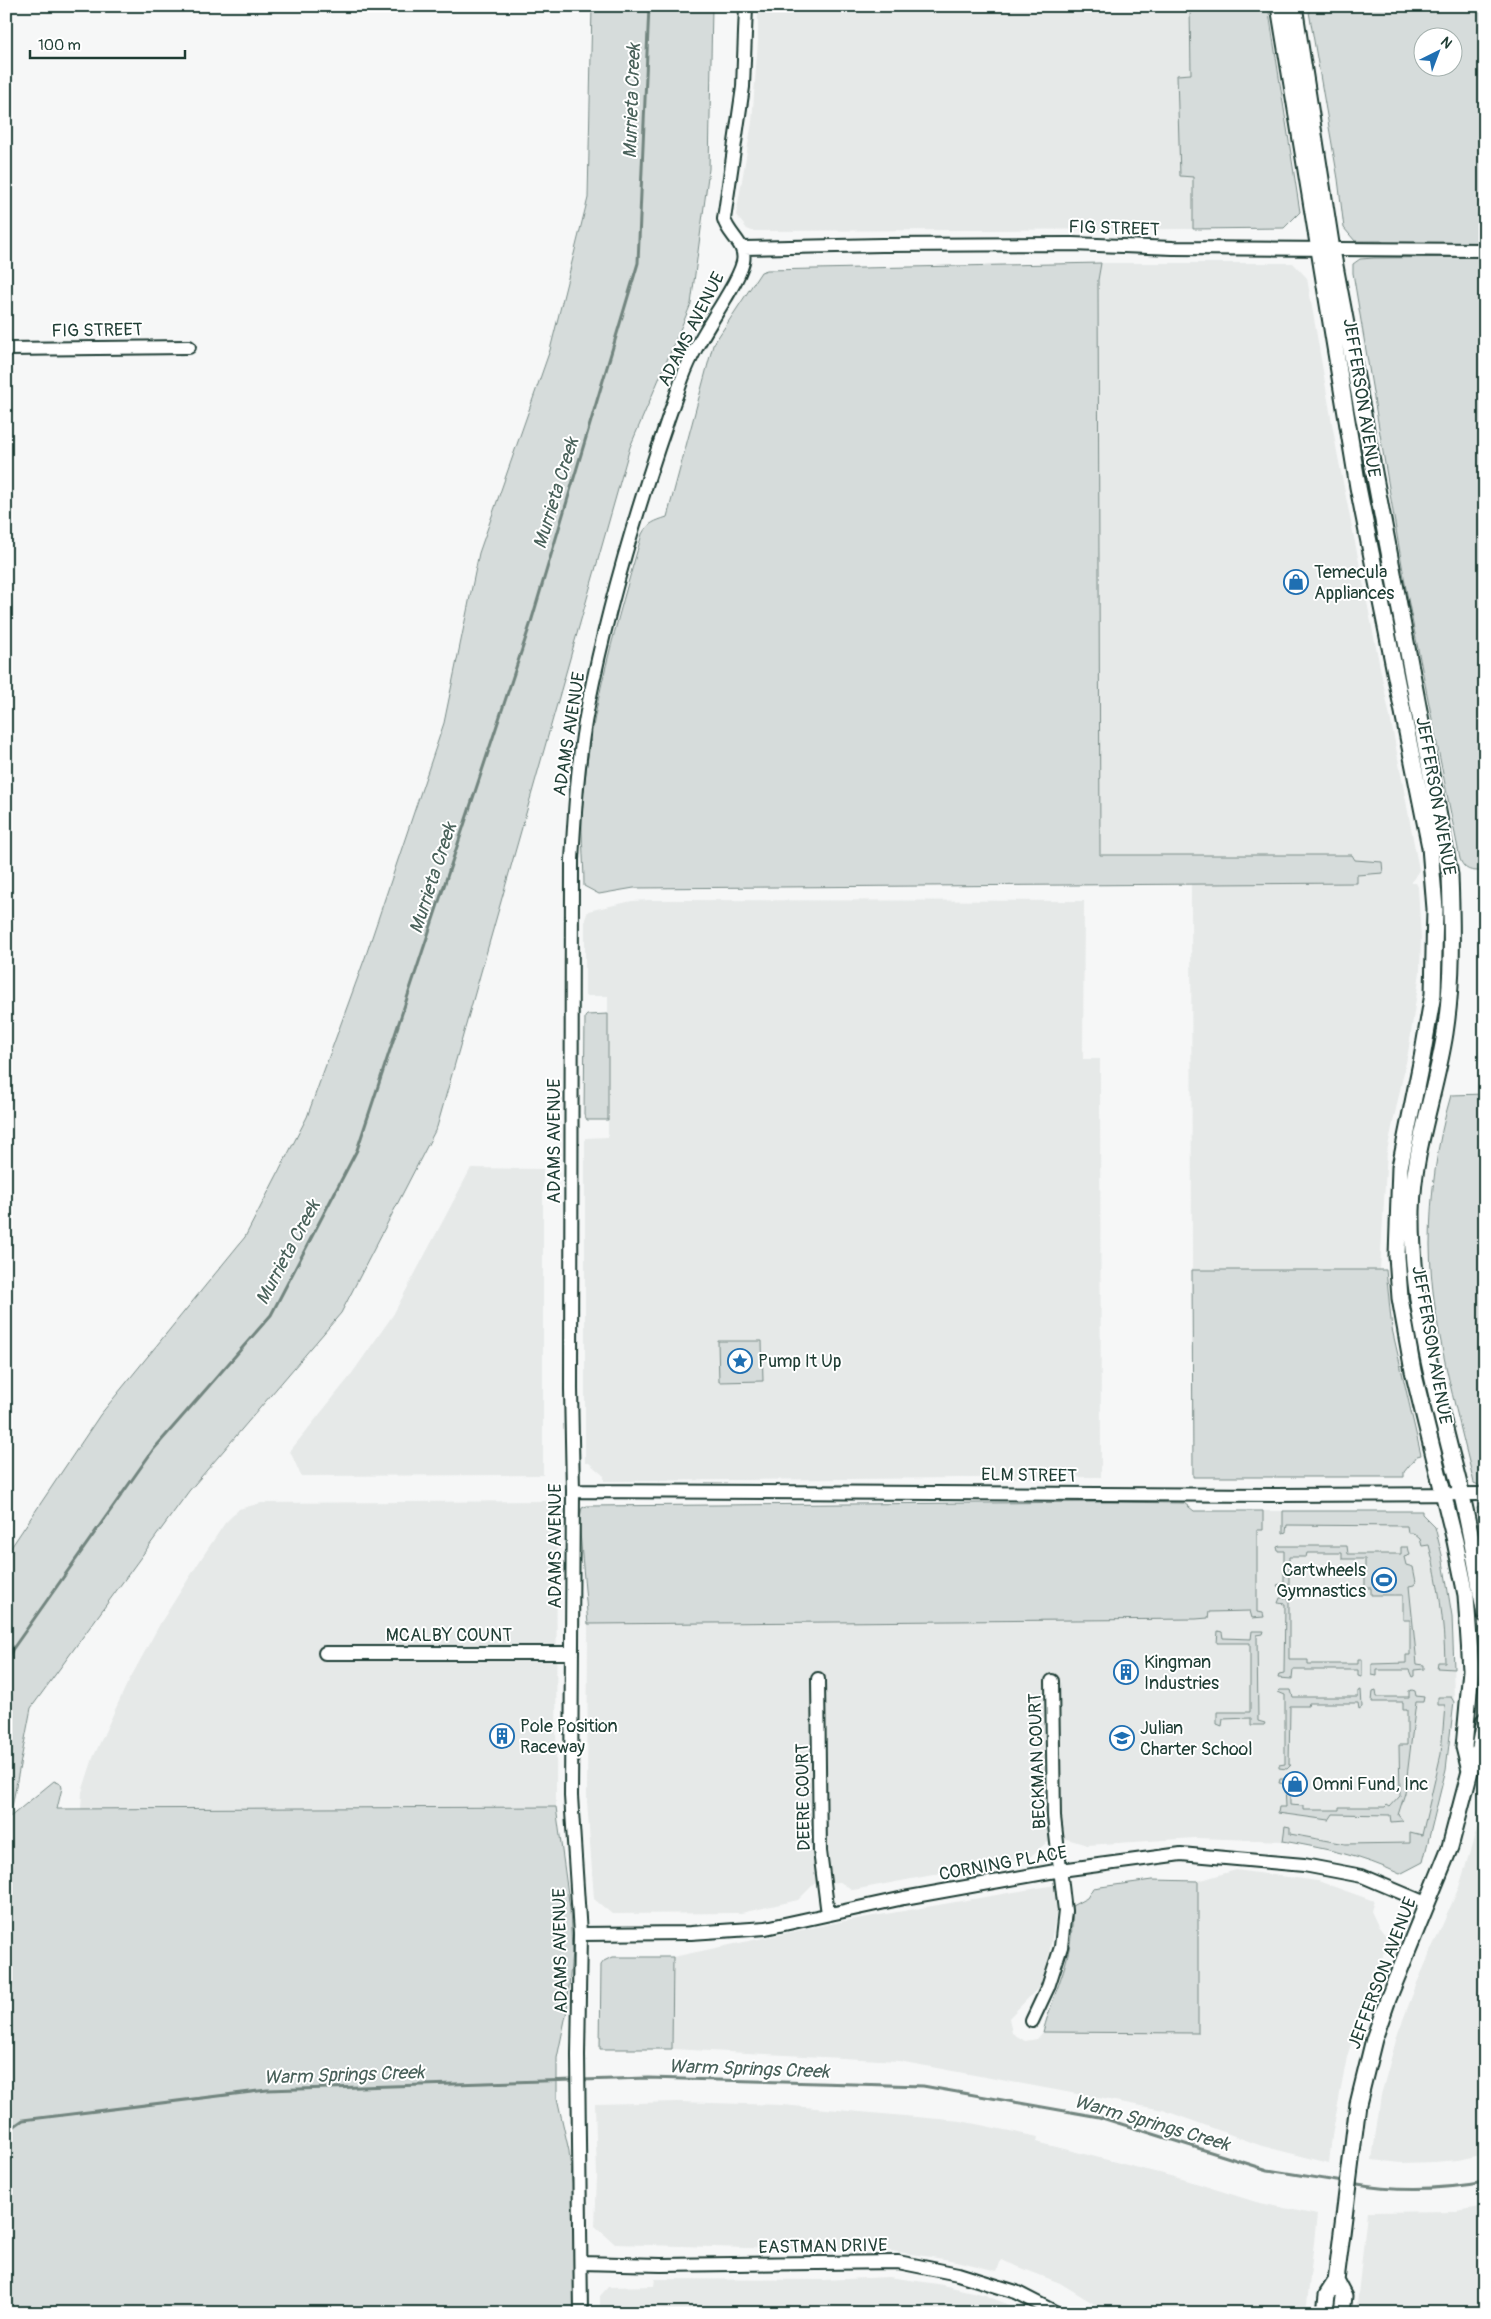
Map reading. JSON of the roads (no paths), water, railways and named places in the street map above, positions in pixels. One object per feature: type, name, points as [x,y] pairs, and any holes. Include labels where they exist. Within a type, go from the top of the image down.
[{"type":"main road","name":"JEFFERSON AVENUE","points":[[1279,6],[1326,250],[1405,638],[1450,875],[1452,933],[1444,1033],[1422,1134],[1412,1208],[1412,1247],[1415,1289],[1427,1358],[1462,1494],[1485,1614]]},
{"type":"main road","name":"JEFFERSON AVENUE","points":[[1294,6],[1326,250],[1371,556],[1430,847],[1435,909],[1433,994],[1400,1167],[1397,1230],[1400,1298],[1414,1371],[1466,1595],[1470,1670],[1464,1747],[1470,1772]]},
{"type":"main road","points":[[1371,556],[1378,559],[1382,566],[1388,599],[1405,638]]},
{"type":"main road","points":[[1400,1167],[1406,1170],[1406,1220],[1412,1247]]},
{"type":"main road","name":"JEFFERSON AVENUE","points":[[1325,2313],[1326,2295],[1336,2281],[1349,2163],[1358,2104],[1374,2039],[1388,1999],[1450,1847],[1470,1772],[1480,1748],[1485,1720]]},
{"type":"main road","name":"JEFFERSON AVENUE","points":[[1336,2281],[1344,2296],[1342,2313]]},
{"type":"street","points":[[743,248],[730,233],[724,218],[743,87],[746,6]]},
{"type":"street","name":"FIG STREET","points":[[743,248],[1072,244],[1326,250],[1485,250]]},
{"type":"street","name":"ADAMS AVENUE","points":[[581,2313],[578,2097],[580,1934],[572,1796],[574,1491],[571,1389],[572,860],[575,796],[588,707],[613,603],[664,431],[684,375],[741,268],[744,254],[743,248]]},
{"type":"street","name":"FIG STREET","points":[[6,349],[188,347]]},
{"type":"street","name":"ELM STREET","points":[[574,1491],[948,1491],[1274,1495],[1485,1494]]},
{"type":"street","name":"MCALBY COUNT","points":[[325,1653],[572,1653]]},
{"type":"street","name":"DEERE COURT","points":[[818,1679],[820,1851],[828,1914]]},
{"type":"street","name":"BECKMAN COURT","points":[[1032,2021],[1048,1987],[1061,1947],[1065,1911],[1054,1816],[1052,1681]]},
{"type":"street","name":"CORNING PLACE","points":[[580,1934],[691,1933],[766,1928],[828,1914],[1061,1870],[1180,1854],[1304,1865],[1362,1876],[1428,1904]]},
{"type":"street","name":"EASTMAN DRIVE","points":[[580,2263],[670,2265],[898,2262],[958,2274],[1016,2292],[1057,2313]]},
{"type":"waterway","name":"Murrieta Creek","points":[[6,1663],[12,1650],[153,1450],[271,1315],[357,1150],[531,622],[638,263],[649,6]]},
{"type":"waterway","name":"Warm Springs Creek","points":[[581,2080],[648,2078],[923,2086],[1099,2117],[1268,2170],[1343,2182]]},
{"type":"waterway","name":"Warm Springs Creek","points":[[6,2132],[23,2120],[267,2090],[574,2080]]},
{"type":"waterway","name":"Warm Springs Creek","points":[[1351,2183],[1368,2186],[1418,2188],[1452,2187],[1485,2182]]},
{"type":"place","name":"Temecula Appliances","points":[[1296,582]]},
{"type":"place","name":"Pump It Up","points":[[740,1361]]},
{"type":"place","name":"Cartwheels Gymnastics","points":[[1384,1580]]},
{"type":"place","name":"Kingman Industries","points":[[1126,1672]]},
{"type":"place","name":"Pole Position Raceway","points":[[502,1736]]},
{"type":"place","name":"Julian Charter School","points":[[1122,1738]]},
{"type":"place","name":"Omni Fund, Inc","points":[[1295,1784]]}]
